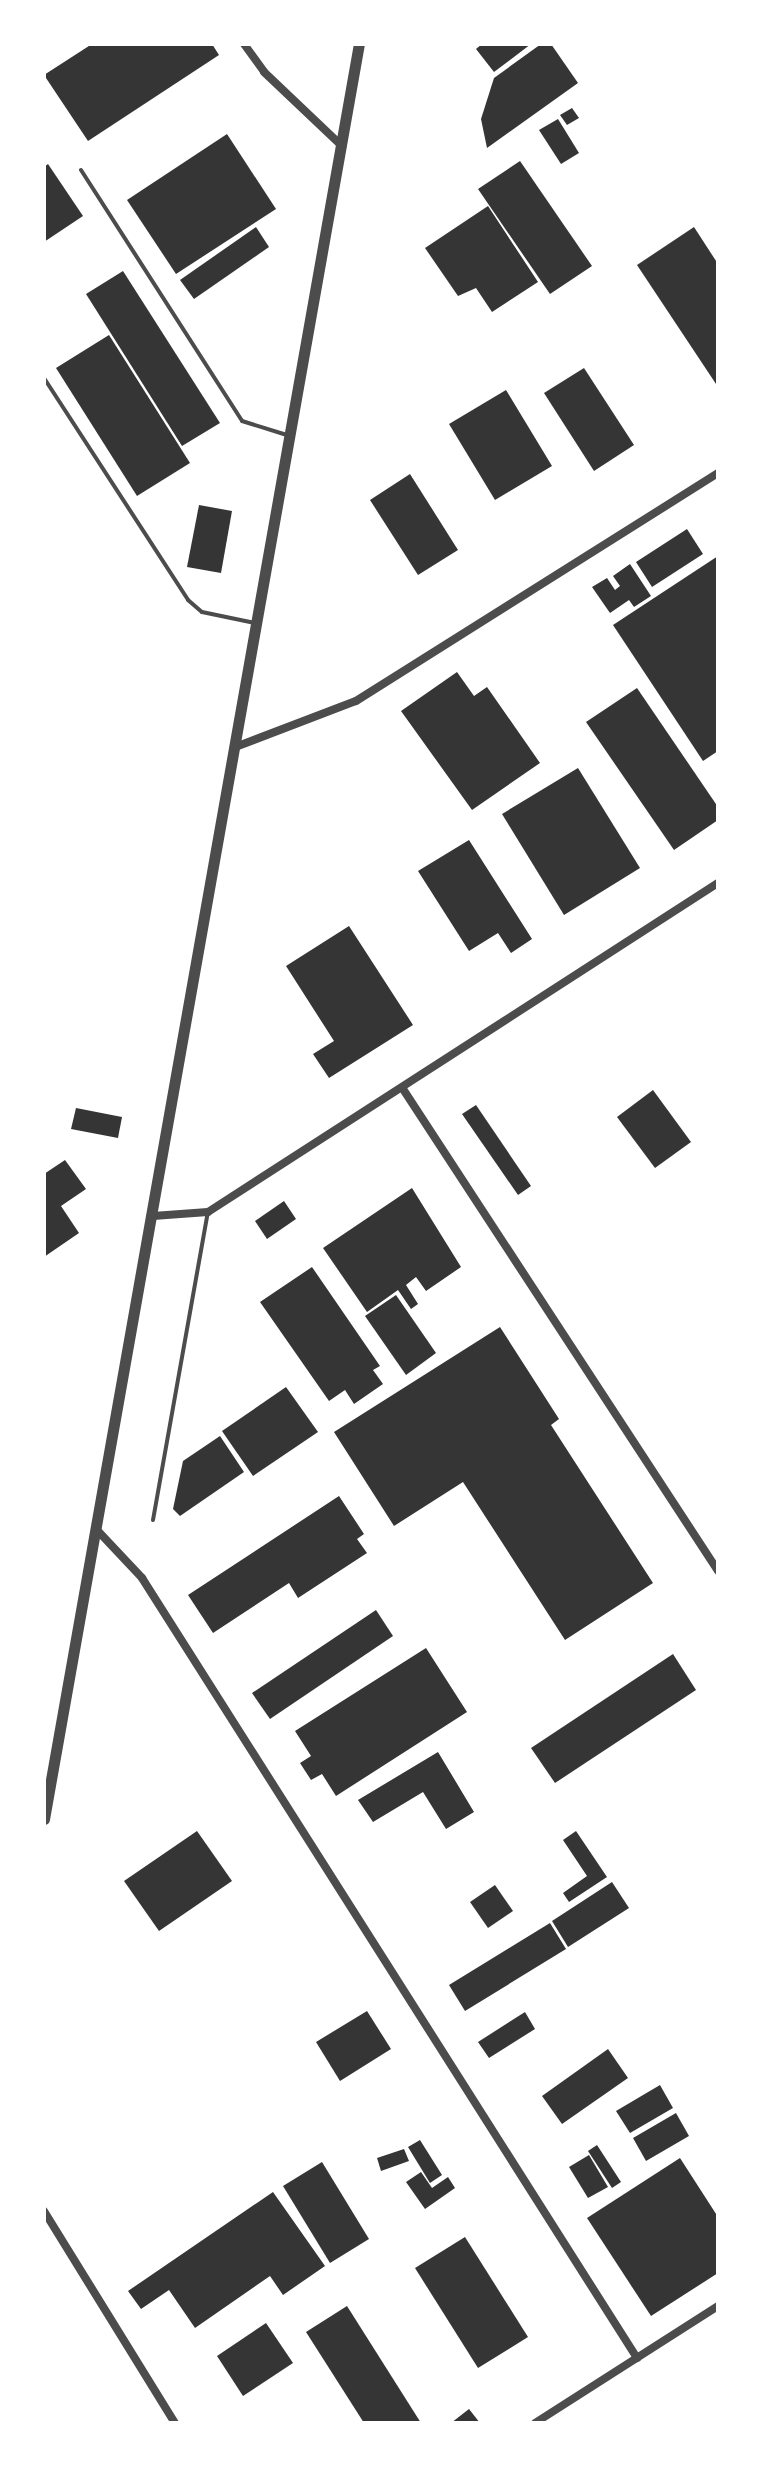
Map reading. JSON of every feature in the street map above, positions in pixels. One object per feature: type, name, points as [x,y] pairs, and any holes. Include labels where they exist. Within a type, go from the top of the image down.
[{"type":"street","points":[[244,44],[264,72],[342,146]]},
{"type":"street","points":[[44,1819],[238,746],[359,44]]},
{"type":"street","points":[[238,746],[356,701],[718,473]]},
{"type":"street","points":[[153,1216],[208,1212],[718,883]]},
{"type":"street","points":[[403,1089],[718,1571]]},
{"type":"street","points":[[97,1530],[142,1578],[637,2358]]},
{"type":"street","points":[[44,2211],[175,2423]]},
{"type":"street","points":[[535,2423],[718,2306]]},
{"type":"lane","points":[[81,170],[242,421],[292,436]]},
{"type":"lane","points":[[44,378],[188,600],[202,612],[259,624]]},
{"type":"lane","points":[[153,1520],[208,1212]]},
{"type":"building","points":[[92,44],[212,44],[219,55],[88,141],[44,75]]},
{"type":"building","points":[[482,44],[531,44],[494,72],[476,49]]},
{"type":"building","points":[[541,44],[551,44],[578,83],[487,148],[481,119],[494,78]]},
{"type":"building","points":[[572,108],[579,118],[567,125],[560,115]]},
{"type":"building","points":[[558,119],[579,153],[561,164],[539,130]]},
{"type":"building","points":[[227,134],[276,209],[176,274],[127,200]]},
{"type":"building","points":[[520,161],[592,266],[550,294],[478,189]]},
{"type":"building","points":[[48,164],[83,216],[44,242],[44,167]]},
{"type":"building","points":[[488,206],[538,282],[492,312],[476,288],[458,296],[425,248]]},
{"type":"building","points":[[256,227],[269,247],[194,299],[180,280]]},
{"type":"building","points":[[694,227],[718,264],[718,387],[637,265]]},
{"type":"building","points":[[123,271],[220,423],[182,446],[86,294]]},
{"type":"building","points":[[109,335],[190,463],[137,496],[56,368]]},
{"type":"building","points":[[584,368],[634,445],[594,471],[544,393]]},
{"type":"building","points":[[506,390],[552,466],[495,500],[449,424]]},
{"type":"building","points":[[410,474],[458,550],[418,575],[370,500]]},
{"type":"building","points":[[199,505],[232,511],[221,573],[187,567]]},
{"type":"building","points":[[687,529],[703,554],[652,587],[636,562]]},
{"type":"building","points":[[718,556],[718,751],[703,761],[613,625]]},
{"type":"building","points":[[630,564],[651,596],[634,607],[629,600],[610,613],[592,587],[607,578],[615,590],[620,586],[613,576]]},
{"type":"building","points":[[457,672],[474,696],[487,687],[540,763],[472,810],[401,711]]},
{"type":"building","points":[[637,688],[718,807],[718,820],[674,850],[586,722]]},
{"type":"building","points":[[578,768],[640,868],[564,915],[502,814]]},
{"type":"building","points":[[469,840],[532,939],[511,953],[498,933],[469,951],[418,871]]},
{"type":"building","points":[[349,926],[413,1025],[329,1078],[313,1054],[334,1041],[286,966]]},
{"type":"building","points":[[653,1090],[691,1142],[655,1168],[617,1117]]},
{"type":"building","points":[[476,1105],[531,1186],[518,1195],[462,1114]]},
{"type":"building","points":[[76,1108],[122,1117],[118,1138],[71,1129]]},
{"type":"building","points":[[65,1160],[86,1189],[61,1206],[79,1233],[44,1257],[44,1174]]},
{"type":"building","points":[[412,1188],[461,1267],[426,1291],[416,1277],[406,1285],[418,1304],[411,1309],[398,1290],[367,1312],[323,1248]]},
{"type":"building","points":[[284,1201],[296,1219],[267,1239],[255,1221]]},
{"type":"building","points":[[312,1267],[380,1366],[373,1370],[383,1384],[354,1404],[345,1390],[329,1401],[260,1302]]},
{"type":"building","points":[[396,1295],[436,1353],[406,1375],[365,1316]]},
{"type":"building","points":[[500,1327],[559,1419],[551,1425],[653,1583],[565,1640],[463,1482],[394,1526],[334,1432]]},
{"type":"building","points":[[286,1387],[318,1432],[253,1476],[222,1431]]},
{"type":"building","points":[[220,1436],[244,1472],[180,1516],[173,1509],[183,1461]]},
{"type":"building","points":[[339,1496],[364,1534],[357,1539],[367,1553],[298,1598],[289,1583],[213,1633],[188,1595]]},
{"type":"building","points":[[376,1610],[393,1636],[270,1719],[252,1693]]},
{"type":"building","points":[[426,1648],[467,1712],[336,1796],[322,1774],[311,1780],[300,1763],[311,1756],[295,1731]]},
{"type":"building","points":[[673,1654],[696,1690],[555,1783],[531,1748]]},
{"type":"building","points":[[438,1752],[474,1812],[446,1829],[423,1792],[373,1822],[358,1800]]},
{"type":"building","points":[[197,1831],[232,1881],[159,1931],[124,1881]]},
{"type":"building","points":[[576,1831],[607,1877],[569,1902],[563,1893],[587,1876],[563,1840]]},
{"type":"building","points":[[612,1882],[629,1908],[568,1947],[552,1921]]},
{"type":"building","points":[[495,1885],[513,1911],[488,1928],[470,1902]]},
{"type":"building","points":[[550,1923],[566,1949],[465,2011],[449,1985]]},
{"type":"building","points":[[367,2011],[391,2049],[340,2081],[316,2042]]},
{"type":"building","points":[[525,2012],[535,2029],[489,2058],[478,2042]]},
{"type":"building","points":[[608,2049],[628,2078],[562,2124],[542,2096]]},
{"type":"building","points":[[660,2085],[673,2108],[630,2133],[616,2111]]},
{"type":"building","points":[[676,2113],[689,2136],[646,2161],[633,2138]]},
{"type":"building","points":[[420,2140],[442,2175],[430,2183],[408,2147]]},
{"type":"building","points":[[597,2145],[621,2182],[612,2188],[588,2151]]},
{"type":"building","points":[[404,2149],[409,2161],[381,2171],[377,2158]]},
{"type":"building","points":[[589,2155],[608,2187],[588,2198],[569,2167]]},
{"type":"building","points":[[680,2158],[718,2217],[718,2273],[651,2316],[587,2218]]},
{"type":"building","points":[[322,2162],[369,2239],[330,2263],[283,2186]]},
{"type":"building","points":[[421,2172],[432,2188],[448,2177],[455,2188],[425,2209],[406,2182]]},
{"type":"building","points":[[273,2192],[325,2266],[283,2295],[270,2276],[195,2328],[169,2290],[141,2309],[128,2291]]},
{"type":"building","points":[[465,2237],[528,2337],[478,2368],[415,2268]]},
{"type":"building","points":[[347,2306],[421,2423],[364,2423],[306,2332]]},
{"type":"building","points":[[266,2323],[293,2363],[243,2396],[217,2356]]},
{"type":"building","points":[[469,2409],[480,2423],[451,2423]]}]
